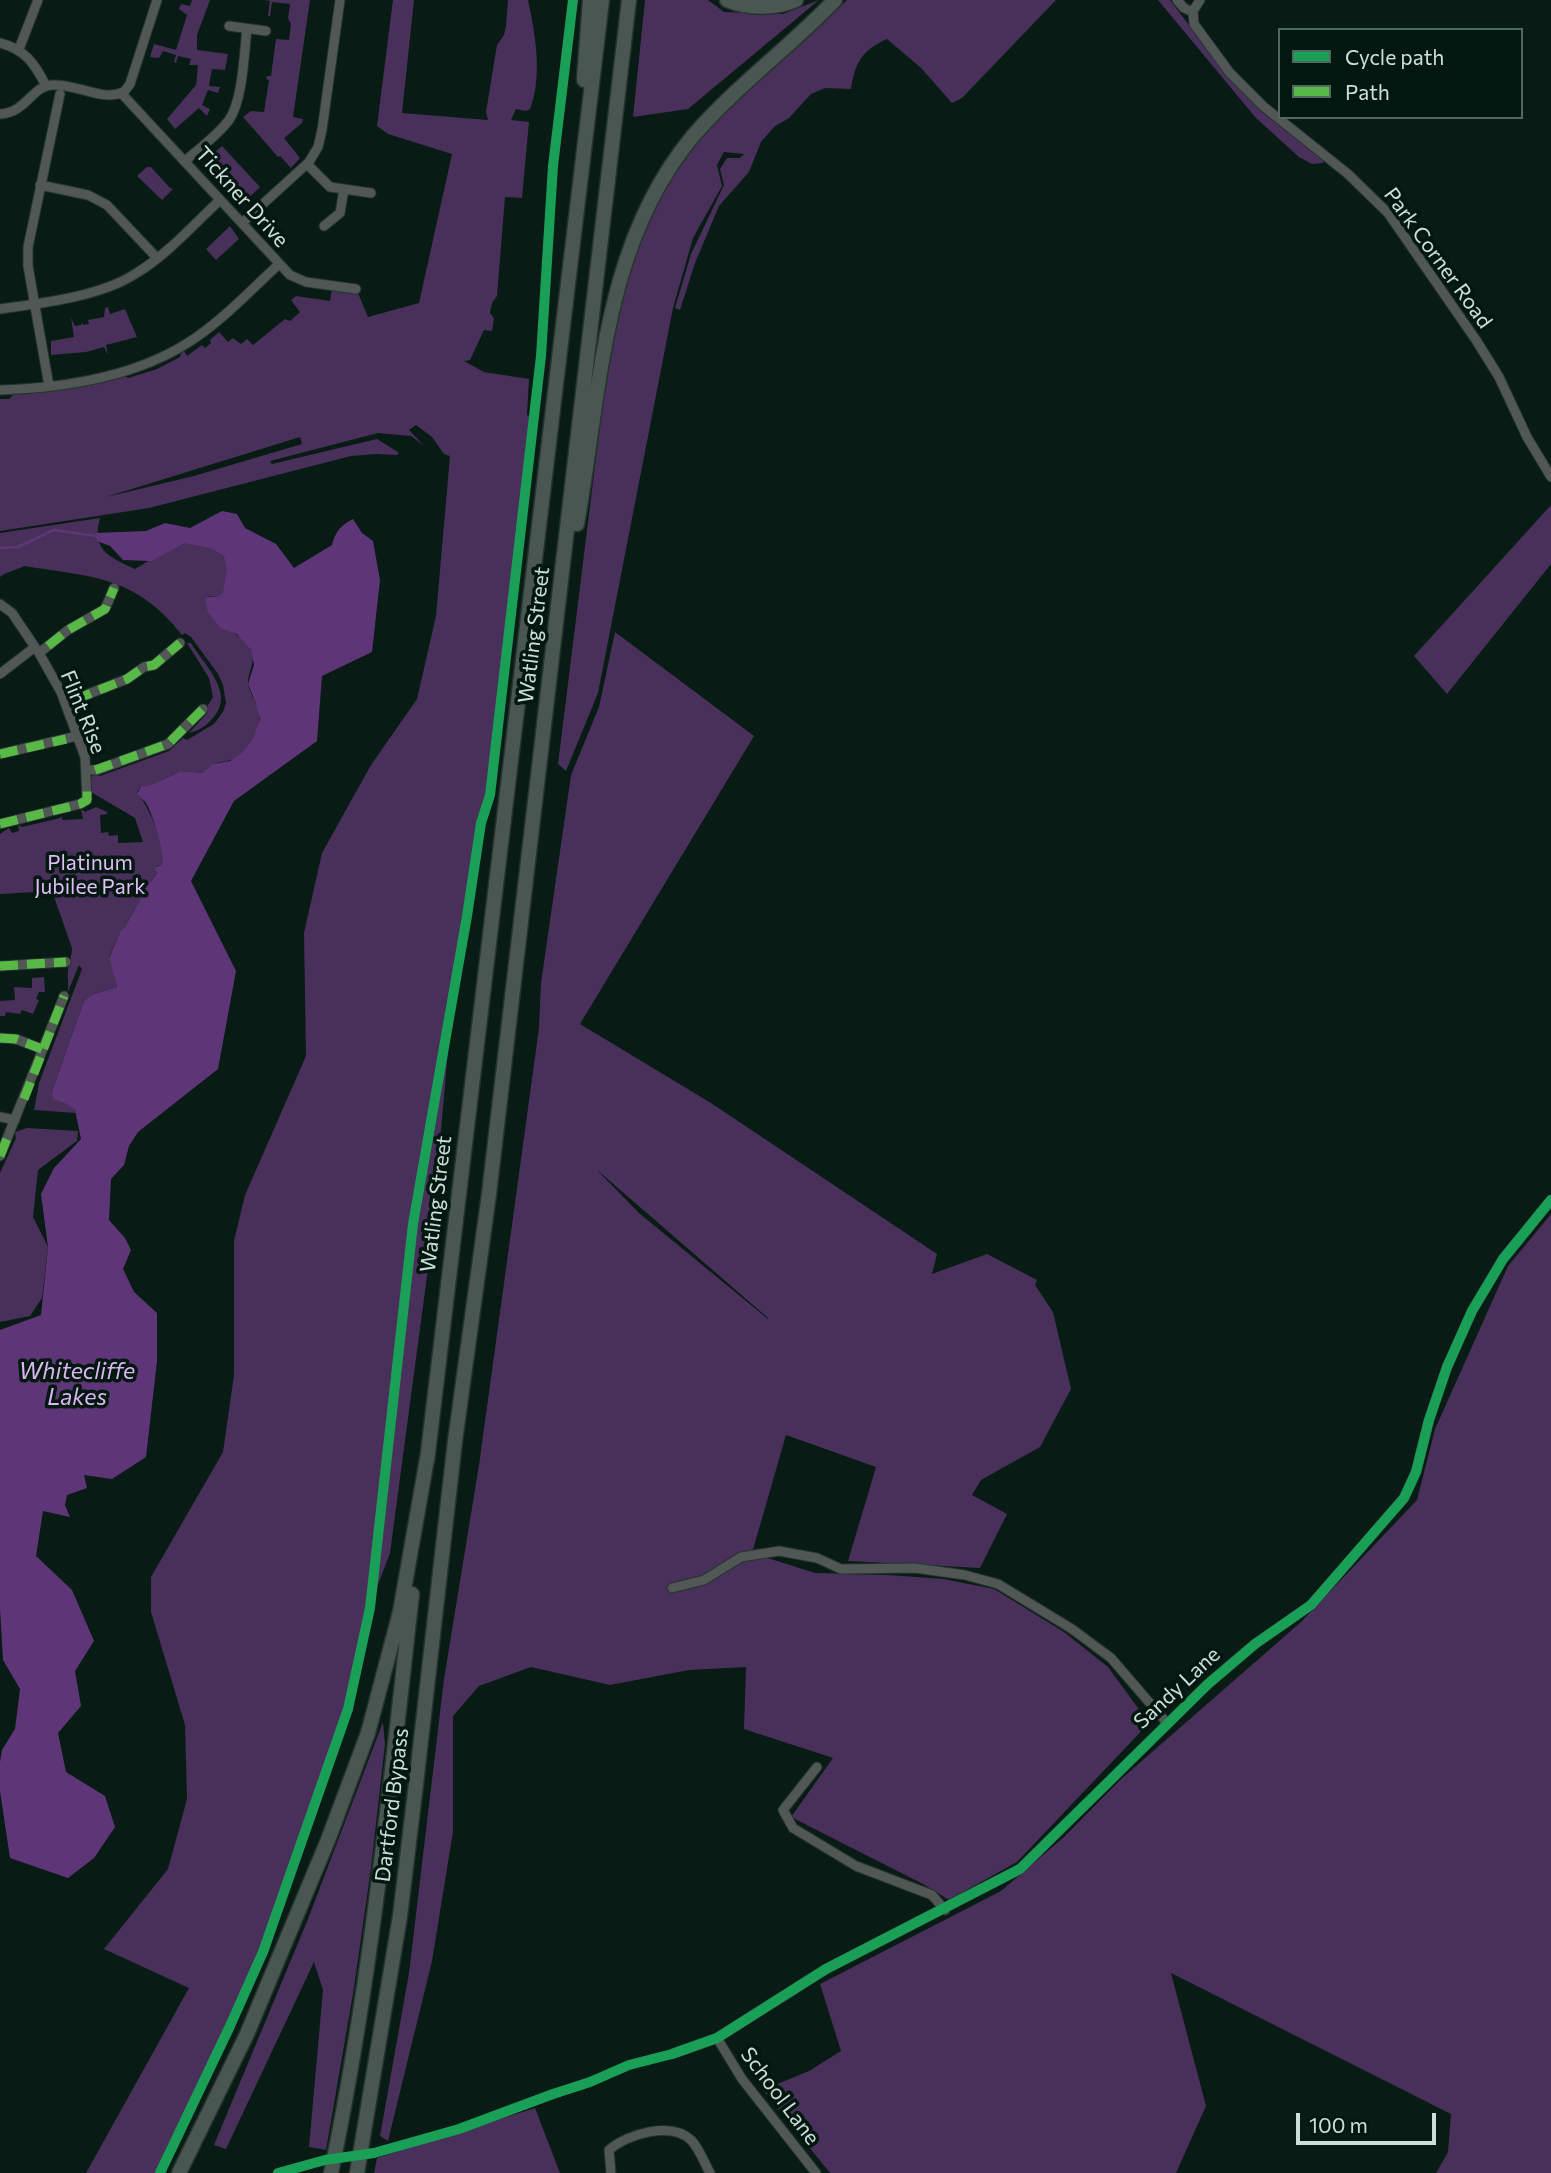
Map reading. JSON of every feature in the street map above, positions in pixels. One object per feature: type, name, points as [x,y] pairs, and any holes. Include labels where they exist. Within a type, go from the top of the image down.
[{"type":"highway","points":[[570,266],[590,0]]},
{"type":"highway","name":"Watling Street","points":[[427,1459],[603,0]]},
{"type":"highway","name":"Watling Street","points":[[455,1441],[489,1194],[629,0]]},
{"type":"highway","points":[[727,0],[757,6],[774,6],[796,0]]},
{"type":"highway","points":[[553,653],[584,486],[607,334],[621,274],[636,232],[661,182],[691,138],[726,100],[835,0]]},
{"type":"highway","name":"Dartford Bypass","points":[[357,2170],[400,1916],[455,1441]]},
{"type":"highway","points":[[179,2173],[252,2023],[328,1840],[368,1733],[382,1689],[400,1612],[427,1459]]},
{"type":"highway","name":"Dartford Bypass","points":[[331,2173],[376,1902],[427,1459]]},
{"type":"street","points":[[19,49],[38,0]]},
{"type":"street","points":[[0,114],[18,110],[46,86],[56,85],[108,95],[122,94],[130,84],[157,0]]},
{"type":"street","points":[[242,223],[307,164],[316,150],[322,130],[340,0]]},
{"type":"street","name":"Park Corner Road","points":[[1177,0],[1184,8],[1193,12],[1193,22],[1200,33],[1243,87],[1278,116]]},
{"type":"street","points":[[1193,12],[1200,0]]},
{"type":"street","points":[[229,26],[266,32]]},
{"type":"street","points":[[185,161],[225,124],[233,113],[247,29]]},
{"type":"street","points":[[0,43],[19,49],[33,62],[46,86]]},
{"type":"street","points":[[49,386],[28,266],[28,247],[60,94]]},
{"type":"street","name":"Tickner Drive","points":[[122,94],[292,276],[303,281],[356,289]]},
{"type":"street","name":"Park Corner Road","points":[[1282,119],[1348,174],[1388,213],[1499,377],[1527,437],[1551,477]]},
{"type":"street","points":[[307,164],[329,187],[371,193]]},
{"type":"street","points":[[40,185],[80,193],[107,205],[157,258]]},
{"type":"street","points":[[324,226],[340,213],[344,189]]},
{"type":"street","points":[[0,309],[111,286],[137,274],[220,200]]},
{"type":"street","points":[[0,390],[49,386],[130,371],[158,360],[188,343],[210,326],[279,264]]},
{"type":"street","points":[[0,674],[105,609],[114,588]]},
{"type":"street","name":"Flint Rise","points":[[0,604],[10,611],[58,685],[87,770],[87,800],[0,824]]},
{"type":"street","points":[[65,703],[127,680],[144,667],[154,665],[180,643]]},
{"type":"street","points":[[87,770],[97,770],[168,744],[203,709]]},
{"type":"street","points":[[0,754],[77,736]]},
{"type":"street","points":[[0,966],[66,962]]},
{"type":"street","points":[[0,1156],[64,996]]},
{"type":"street","points":[[0,1038],[16,1039],[42,1049]]},
{"type":"street","points":[[0,1117],[15,1120]]},
{"type":"street","name":"Sandy Lane","points":[[672,2054],[717,2038],[826,1969],[1020,1869],[1167,1723],[1255,1644],[1311,1605],[1404,1498],[1416,1472],[1429,1420],[1447,1367],[1472,1311],[1503,1259],[1551,1200]]},
{"type":"street","points":[[672,1588],[704,1580],[741,1558],[779,1551],[817,1558],[841,1569],[915,1568],[965,1575],[998,1584],[1037,1606],[1111,1658],[1167,1723]]},
{"type":"street","points":[[817,1768],[783,1810],[793,1828],[856,1866],[932,1895],[945,1910]]},
{"type":"street","name":"School Lane","points":[[717,2038],[742,2079],[816,2173]]},
{"type":"street","points":[[611,2173],[609,2150],[616,2144],[648,2131],[671,2132],[688,2137],[696,2146],[710,2173]]},
{"type":"green space","points":[[192,0],[210,0],[197,35],[197,50],[228,54],[225,70],[212,69],[209,86],[220,87],[218,93],[208,90],[202,105],[210,109],[207,116],[199,108],[175,129],[167,119],[196,85],[198,65],[189,65],[191,59],[178,56],[176,63],[176,55],[163,51],[159,58],[150,57],[154,44],[176,50],[187,15],[179,9],[181,4],[190,6]]},
{"type":"green space","points":[[265,0],[310,0],[293,117],[303,119],[302,123],[284,138],[300,158],[291,168],[243,117],[251,111],[264,112],[269,80],[266,79],[271,76],[276,39],[289,40],[290,4],[272,2],[268,16],[270,1]]},
{"type":"green space","points":[[393,0],[414,0],[402,113],[488,120],[486,112],[497,45],[504,35],[508,0],[528,0],[535,40],[536,83],[530,109],[516,109],[511,120],[529,122],[522,198],[505,197],[497,296],[490,313],[494,318],[492,331],[484,330],[470,360],[464,361],[484,372],[529,379],[527,415],[532,417],[488,798],[480,819],[456,961],[430,1254],[390,1553],[369,1608],[337,1737],[301,1841],[230,2026],[155,2173],[86,2173],[189,1988],[104,1949],[168,1869],[187,1799],[185,1725],[151,1612],[151,1577],[223,1452],[234,1375],[234,1241],[245,1195],[306,1056],[304,933],[322,853],[371,765],[417,699],[436,616],[450,456],[444,454],[432,437],[416,425],[409,430],[424,446],[411,436],[378,433],[270,461],[272,464],[377,439],[398,452],[398,455],[351,456],[149,508],[0,531],[0,399],[9,399],[14,394],[45,391],[123,375],[128,378],[157,369],[180,357],[183,349],[187,356],[202,345],[205,348],[219,332],[228,342],[233,338],[241,344],[247,339],[253,345],[285,319],[290,321],[300,312],[291,300],[296,296],[330,301],[332,289],[358,293],[368,317],[419,303],[452,154],[388,134],[377,126]],"holes":[[[300,437],[302,444],[194,476],[106,497]]]},
{"type":"green space","points":[[645,0],[708,0],[724,12],[783,14],[819,0],[688,109],[633,117]]},
{"type":"green space","points":[[847,0],[1056,0],[962,98],[952,103],[921,68],[887,39],[871,48],[861,58],[851,89],[825,88],[811,94],[761,142],[749,172],[719,206],[695,263],[680,310],[675,308],[691,254],[724,185],[720,169],[727,158],[740,158],[744,154],[724,152],[717,165],[722,186],[693,238],[673,308],[598,693],[566,771],[558,764],[604,393],[623,280],[655,201],[696,139]]},
{"type":"green space","points":[[1158,0],[1170,0],[1211,54],[1324,160],[1323,163],[1312,164],[1299,157],[1256,118]]},
{"type":"green space","points":[[222,146],[260,187],[241,205],[203,163]]},
{"type":"green space","points":[[147,167],[151,167],[173,189],[162,200],[137,176]]},
{"type":"green space","points":[[230,226],[239,239],[216,260],[206,249]]},
{"type":"green space","points":[[108,307],[110,314],[125,309],[137,337],[106,345],[108,355],[104,347],[86,352],[51,355],[51,341],[74,337],[71,318],[75,326],[81,325],[82,322],[83,325],[89,324],[88,320],[104,317],[105,308]]},
{"type":"green space","points":[[1551,505],[1551,564],[1447,694],[1414,656]]},
{"type":"green space","name":"Platinum Jubilee Park","points":[[223,516],[282,624],[221,596],[209,596],[205,601],[214,619],[242,639],[251,651],[253,659],[248,682],[259,712],[257,732],[246,750],[233,759],[214,764],[202,773],[181,771],[151,785],[141,786],[137,792],[156,828],[162,849],[162,865],[156,866],[157,874],[121,930],[109,957],[117,987],[91,995],[84,1001],[52,1091],[76,1113],[34,1110],[39,1083],[82,969],[79,965],[67,994],[72,948],[52,891],[0,894],[0,834],[9,828],[12,833],[19,831],[18,825],[22,827],[61,816],[63,820],[83,819],[81,809],[85,812],[96,807],[107,812],[100,815],[101,833],[118,835],[118,843],[143,842],[135,818],[91,792],[90,778],[95,774],[100,776],[169,751],[183,738],[187,740],[214,724],[226,703],[218,674],[191,637],[185,633],[182,635],[148,601],[130,590],[92,577],[24,566],[0,577],[0,533],[100,518],[98,538],[104,551],[135,569]]},
{"type":"green space","points":[[615,632],[754,736],[580,1024],[711,1103],[937,1254],[932,1274],[987,1254],[1037,1280],[1035,1285],[1053,1312],[1071,1389],[1040,1447],[981,1480],[972,1495],[1007,1514],[980,1568],[848,1561],[876,1467],[786,1435],[752,1553],[815,1573],[944,1579],[994,1589],[1064,1632],[1108,1667],[1149,1723],[1017,1862],[949,1900],[791,1817],[833,1758],[744,1729],[746,1667],[689,1670],[610,1685],[531,1667],[479,1686],[453,1716],[453,1832],[432,1961],[388,2141],[380,2136],[409,1973],[444,1679],[479,1465],[539,1028],[541,983],[571,775],[599,707]],"holes":[[[596,1169],[768,1318],[639,1213]]]},
{"type":"green space","points":[[187,643],[191,643],[216,679],[221,699],[219,709],[210,721],[202,728],[189,733],[207,713],[205,710],[213,697],[209,678]]},
{"type":"green space","points":[[44,977],[45,992],[39,992],[36,999],[39,1000],[33,1014],[22,1010],[20,1014],[6,1012],[5,1016],[0,1016],[0,1001],[15,1000],[14,987],[32,988],[32,978]]},
{"type":"green space","points":[[27,1128],[78,1131],[77,1141],[38,1170],[33,1217],[48,1247],[42,1298],[30,1316],[0,1322],[0,1173],[16,1138],[15,1132]]},
{"type":"green space","points":[[1551,1214],[1551,2173],[1436,2173],[1448,2152],[1451,2114],[1171,1973],[1206,2106],[1176,2173],[830,2173],[763,2090],[809,2071],[841,2051],[820,1984],[1001,1891],[1064,1837],[1120,1780],[1301,1622],[1417,1500],[1435,1429],[1508,1266]]},
{"type":"green space","points":[[383,1722],[385,1744],[371,1868],[354,1988],[326,2150],[309,2147],[323,1990],[314,1962],[226,2149],[214,2145],[308,1919]]},
{"type":"green space","points":[[535,2108],[560,2173],[374,2173],[377,2158]]},
{"type":"water","name":"Whitecliffe Lakes","points":[[222,511],[237,514],[245,528],[276,544],[294,568],[332,545],[339,529],[353,519],[362,533],[373,541],[380,580],[372,652],[322,676],[317,741],[234,801],[191,881],[236,971],[218,1069],[138,1132],[129,1146],[124,1165],[111,1179],[109,1220],[125,1238],[131,1250],[123,1269],[134,1292],[157,1313],[157,1361],[146,1457],[112,1479],[84,1475],[87,1488],[67,1495],[65,1505],[70,1517],[43,1511],[36,1556],[72,1590],[94,1641],[75,1671],[81,1706],[58,1733],[66,1772],[105,1796],[115,1827],[94,1858],[68,1878],[10,1858],[0,1791],[2,1750],[15,1729],[20,1689],[3,1660],[0,1608],[0,1330],[41,1315],[48,1247],[41,1194],[54,1168],[81,1139],[75,1110],[53,1099],[52,1091],[84,1001],[91,995],[117,987],[109,958],[121,930],[157,874],[155,867],[162,865],[160,844],[152,815],[137,794],[141,786],[151,785],[181,771],[202,773],[213,764],[230,761],[243,752],[253,739],[260,719],[248,684],[254,665],[251,650],[237,634],[220,628],[208,612],[205,601],[207,597],[223,593],[227,569],[224,556],[211,548],[185,543],[151,561],[123,560],[110,546],[97,541],[96,533],[146,531],[165,523],[190,528]]},
{"type":"waterway","points":[[0,548],[18,547],[54,530],[96,536]]},
{"type":"marked path","points":[[48,646],[68,630],[105,609],[114,588]]},
{"type":"marked path","points":[[74,700],[127,679],[144,667],[154,665],[180,643]]},
{"type":"marked path","points":[[95,770],[168,744],[203,709]]},
{"type":"marked path","points":[[0,754],[66,739]]},
{"type":"marked path","points":[[0,824],[80,804],[87,800],[87,787]]},
{"type":"marked path","points":[[0,966],[66,962]]},
{"type":"marked path","points":[[24,1099],[64,996]]},
{"type":"marked path","points":[[0,1038],[16,1039],[42,1049]]},
{"type":"marked path","points":[[0,1156],[8,1136]]},
{"type":"cycle path","points":[[160,2173],[263,1952],[348,1709],[370,1608],[413,1224],[481,823],[490,795],[541,356],[553,166],[573,0]]},
{"type":"cycle path","points":[[278,2173],[325,2160],[374,2153],[459,2129],[590,2082],[629,2065],[717,2038],[826,1969],[1020,1869],[1208,1684],[1255,1644],[1311,1605],[1404,1498],[1416,1472],[1429,1420],[1447,1367],[1472,1311],[1503,1259],[1551,1200]]}]
